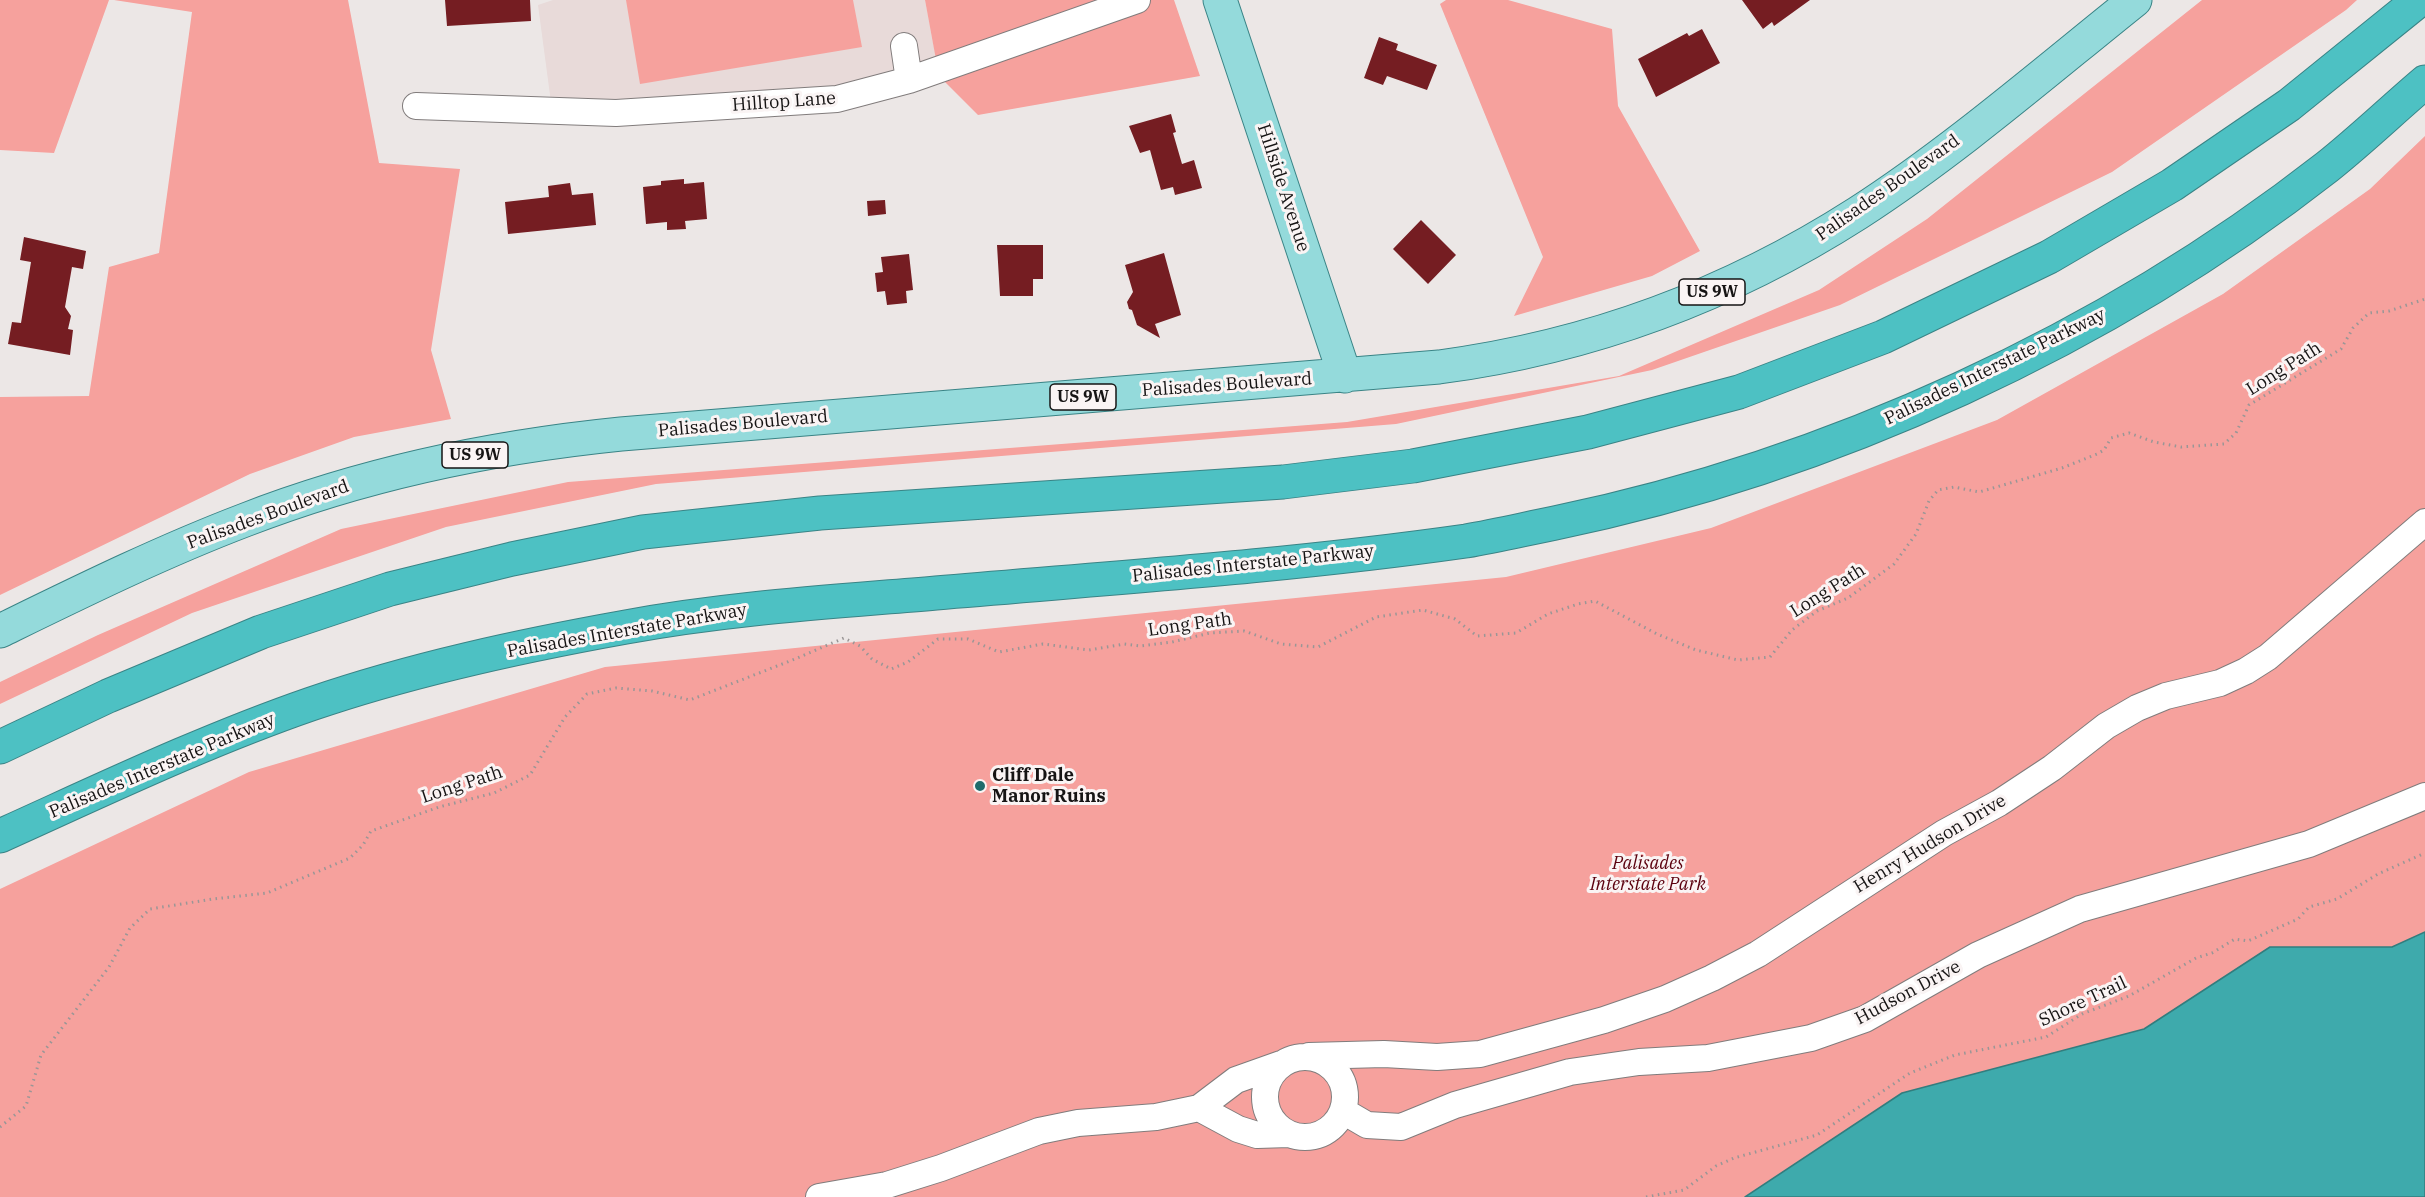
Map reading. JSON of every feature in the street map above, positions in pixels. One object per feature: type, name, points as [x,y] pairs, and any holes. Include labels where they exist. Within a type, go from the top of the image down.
[{"type":"highway","points":[[0,747],[108,696],[261,632],[390,589],[523,557],[643,532],[808,514],[1282,482],[1413,466],[1588,432],[1739,392],[1883,337],[2049,257],[2172,185],[2289,105],[2419,0]]},
{"type":"highway","name":"Palisades Interstate Parkway","points":[[0,836],[149,768],[310,705],[450,663],[718,611],[1284,563],[1470,540],[1624,509],[1783,462],[1928,404],[2085,327],[2218,245],[2328,166],[2425,82]]},
{"type":"main road","name":"Hillside Avenue","points":[[1220,0],[1345,376]]},
{"type":"main road","name":"Palisades Boulevard","points":[[0,631],[167,553],[244,520],[378,476],[500,450],[632,433],[1439,367],[1529,352],[1645,319],[1729,285],[1808,244],[1884,196],[2135,0]]},
{"type":"street","name":"Hilltop Lane","points":[[416,106],[616,113],[837,99],[909,80],[1137,0]]},
{"type":"street","points":[[904,46],[909,80]]},
{"type":"street","name":"Henry Hudson Drive","points":[[819,1197],[887,1185],[941,1168],[1039,1131],[1078,1123],[1156,1117],[1199,1108],[1236,1080],[1299,1057],[1384,1054],[1437,1057],[1480,1054],[1604,1020],[1665,999],[1758,954],[1944,833],[1999,803],[2052,768],[2106,726],[2137,708],[2166,696],[2220,683],[2268,657],[2425,522]]},
{"type":"street","name":"Hudson Drive","points":[[1344,1100],[1367,1125],[1401,1127],[1455,1105],[1570,1072],[1639,1062],[1708,1058],[1811,1038],[1864,1019],[1978,955],[2080,909],[2308,844],[2425,796]]},
{"type":"street","points":[[1199,1108],[1238,1129],[1257,1135],[1315,1136],[1326,1131],[1336,1122],[1344,1100],[1368,1062],[1384,1054]]},
{"type":"street","points":[[1309,1056],[1322,1060],[1340,1077],[1344,1100]]},
{"type":"street","points":[[1281,1064],[1271,1074],[1266,1087],[1265,1101],[1273,1120],[1289,1134]]},
{"type":"path","name":"Long Path","points":[[0,1127],[26,1106],[41,1055],[110,967],[129,928],[150,909],[213,899],[267,894],[350,858],[363,845],[371,831],[439,807],[494,793],[530,775],[565,717],[587,694],[616,688],[652,692],[690,700],[844,638],[860,646],[872,659],[891,669],[908,662],[939,639],[968,639],[999,652],[1043,644],[1089,650],[1124,644],[1151,645],[1210,633],[1244,632],[1281,644],[1318,647],[1376,617],[1423,610],[1455,619],[1477,636],[1516,633],[1548,614],[1595,601],[1658,634],[1696,650],[1738,660],[1770,657],[1792,630],[1817,611],[1848,598],[1894,564],[1917,534],[1929,501],[1938,490],[1954,487],[1979,492],[2062,468],[2104,450],[2111,438],[2129,433],[2154,442],[2181,447],[2224,444],[2236,434],[2248,405],[2341,349],[2353,328],[2368,313],[2389,311],[2425,299]]},
{"type":"path","name":"Shore Trail","points":[[1646,1197],[1684,1190],[1716,1166],[1734,1158],[1817,1135],[1910,1073],[1955,1055],[2046,1037],[2082,1014],[2129,996],[2235,939],[2248,941],[2298,919],[2309,906],[2337,899],[2378,874],[2425,853]]},
{"type":"shaded area","points":[[553,0],[925,0],[938,70],[874,90],[552,110],[538,5]]},
{"type":"green space","points":[[0,0],[109,0],[54,153],[0,150]]},
{"type":"green space","points":[[114,0],[348,0],[379,163],[460,169],[431,350],[451,419],[354,437],[250,474],[0,595],[0,397],[89,396],[109,267],[159,253],[192,12]]},
{"type":"green space","points":[[626,0],[853,0],[862,47],[640,84]]},
{"type":"green space","points":[[925,0],[1174,0],[1200,76],[978,115],[939,76]]},
{"type":"green space","points":[[1446,0],[1508,0],[1612,29],[1618,106],[1700,251],[1652,276],[1514,316],[1543,257],[1440,4]]},
{"type":"green space","points":[[2202,0],[2357,0],[2346,10],[2112,172],[1840,305],[1652,370],[1396,424],[656,484],[446,527],[192,613],[0,704],[0,682],[98,635],[341,529],[568,482],[1347,422],[1619,376],[1819,290],[1927,219]]},
{"type":"green space","name":"Palisades Interstate Park","points":[[2425,136],[2425,932],[2392,947],[2270,947],[2144,1029],[1902,1093],[1745,1197],[0,1197],[0,889],[249,772],[605,667],[1506,577],[1711,528],[1997,420],[2223,294],[2370,189]]},
{"type":"water","points":[[2425,932],[2425,1197],[1745,1197],[1902,1093],[2144,1029],[2270,947],[2392,947]]},
{"type":"building","points":[[445,0],[530,0],[531,21],[447,26]]},
{"type":"building","points":[[1742,0],[1810,0],[1774,26],[1772,22],[1763,29]]},
{"type":"building","points":[[1702,29],[1720,63],[1656,97],[1638,59],[1687,33],[1689,36]]},
{"type":"building","points":[[1379,37],[1398,44],[1396,50],[1437,65],[1427,90],[1387,76],[1383,85],[1364,78]]},
{"type":"building","points":[[1171,114],[1176,132],[1173,133],[1182,164],[1194,160],[1202,188],[1175,195],[1173,187],[1161,190],[1150,150],[1140,153],[1129,126]]},
{"type":"building","points":[[684,179],[684,184],[704,182],[707,219],[685,221],[686,229],[667,230],[667,222],[646,224],[643,187],[661,185],[661,181]]},
{"type":"building","points":[[570,183],[572,195],[593,193],[596,225],[508,234],[505,202],[549,197],[548,186]]},
{"type":"building","points":[[885,200],[886,214],[868,216],[867,201]]},
{"type":"building","points":[[1421,220],[1456,255],[1428,284],[1393,249]]},
{"type":"building","points":[[24,237],[86,251],[83,269],[72,267],[65,307],[71,316],[68,329],[73,330],[70,355],[8,344],[12,322],[21,323],[31,262],[20,260]]},
{"type":"building","points":[[997,245],[1043,245],[1043,279],[1033,279],[1033,296],[1000,296]]},
{"type":"building","points":[[1164,253],[1181,315],[1155,324],[1160,338],[1137,325],[1132,310],[1129,309],[1127,302],[1133,292],[1125,265]]},
{"type":"building","points":[[909,254],[913,290],[906,291],[907,303],[887,305],[885,291],[877,292],[875,273],[883,272],[881,257]]},
{"type":"place","name":"Cliff Dale Manor Ruins","points":[[980,786]]}]
